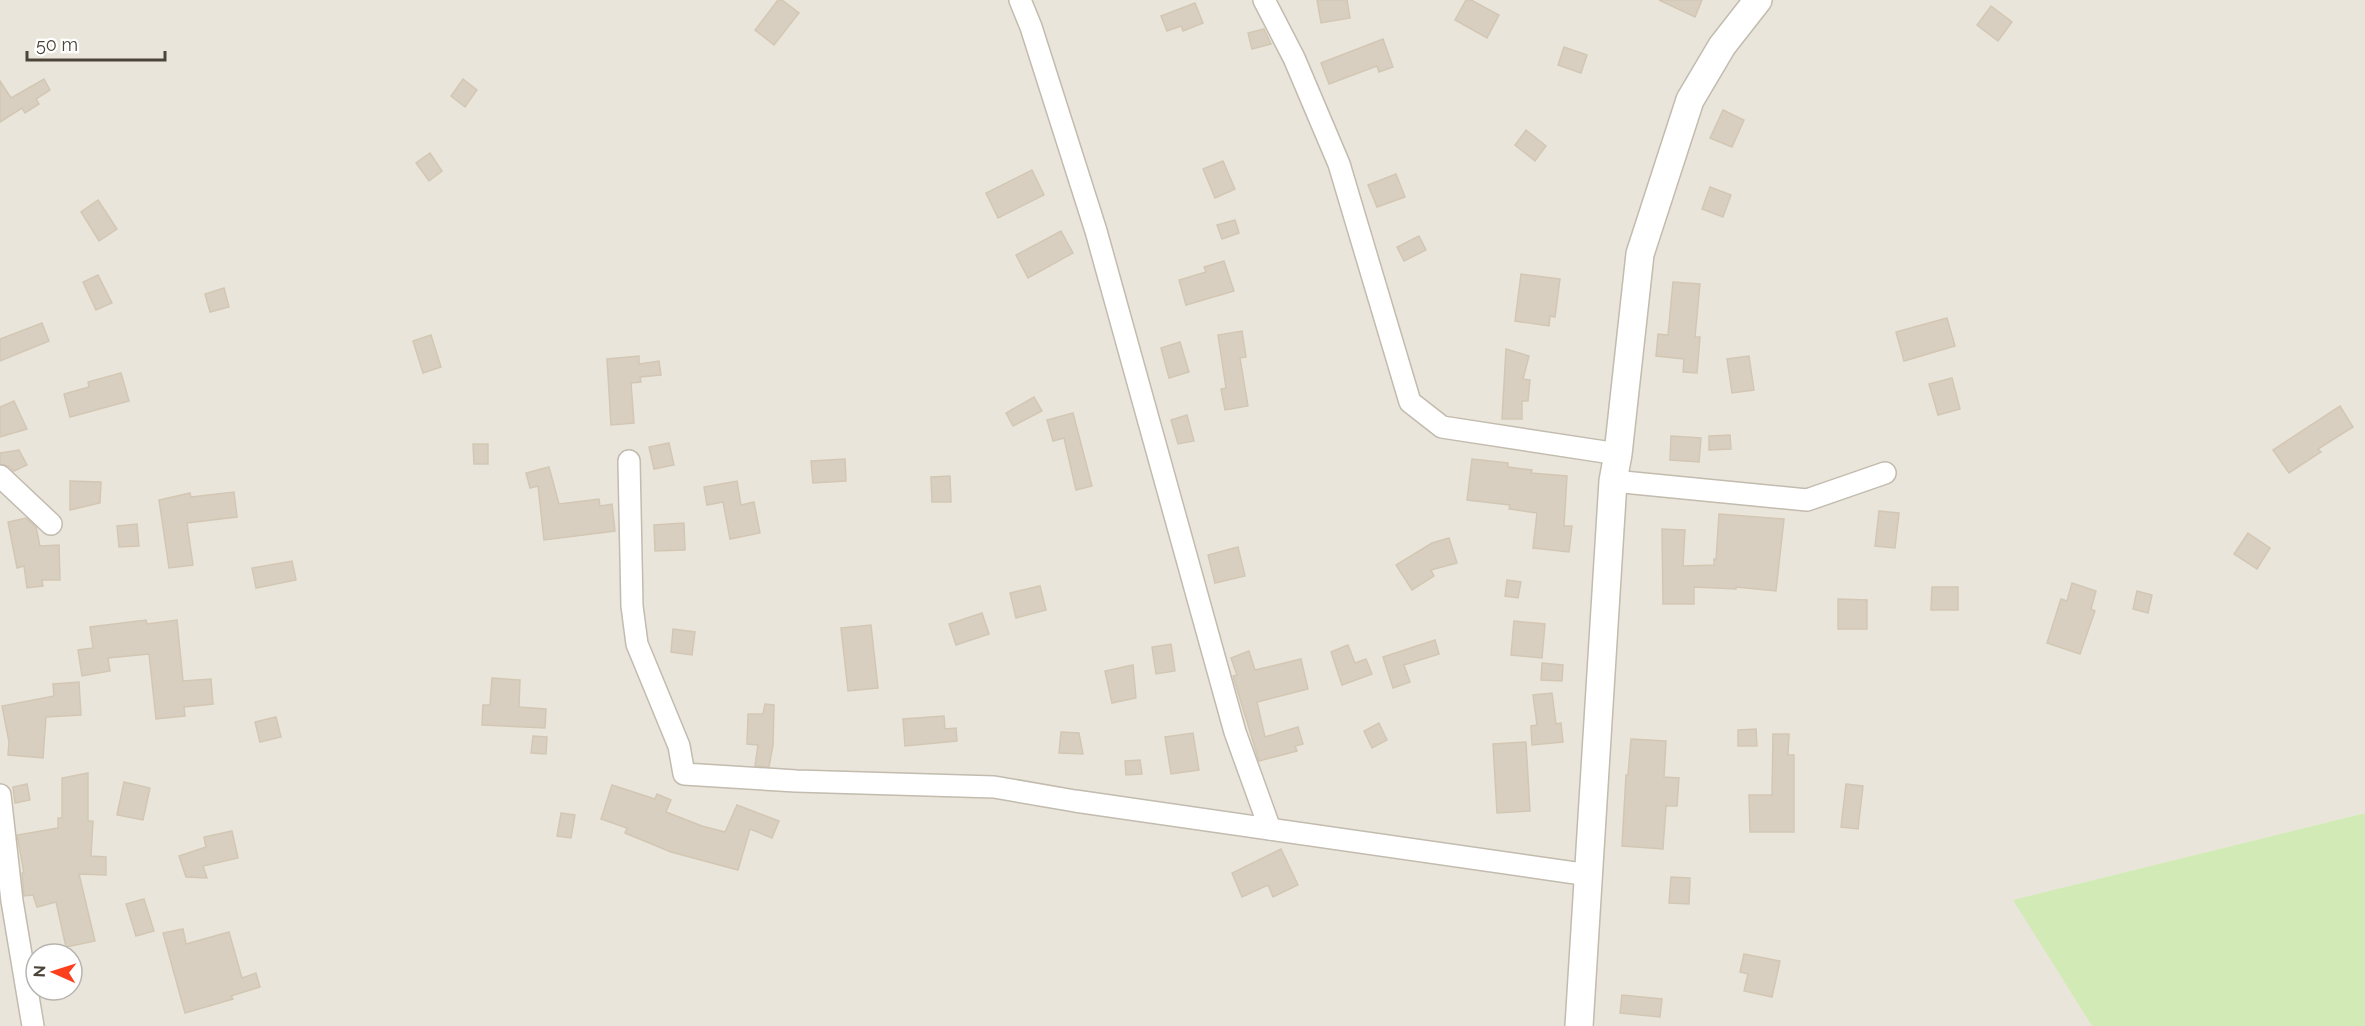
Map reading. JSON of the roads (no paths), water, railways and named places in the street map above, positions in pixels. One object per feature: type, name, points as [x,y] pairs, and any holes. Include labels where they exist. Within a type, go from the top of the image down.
[{"type":"street","points":[[1020,0],[1031,27],[1096,231],[1235,732],[1270,829]]},
{"type":"street","points":[[1264,0],[1294,58],[1339,164],[1410,402],[1442,427],[1508,439],[1618,454]]},
{"type":"street","points":[[1579,1026],[1612,481],[1618,454],[1640,254],[1690,100],[1722,46],[1758,0]]},
{"type":"street","points":[[629,461],[632,606],[637,644],[679,746],[684,774],[796,781],[994,787],[1588,875]]},
{"type":"street","points":[[1612,481],[1807,500],[1885,473]]},
{"type":"street","points":[[0,476],[51,524]]},
{"type":"street","points":[[0,795],[12,901],[33,1026]]}]
